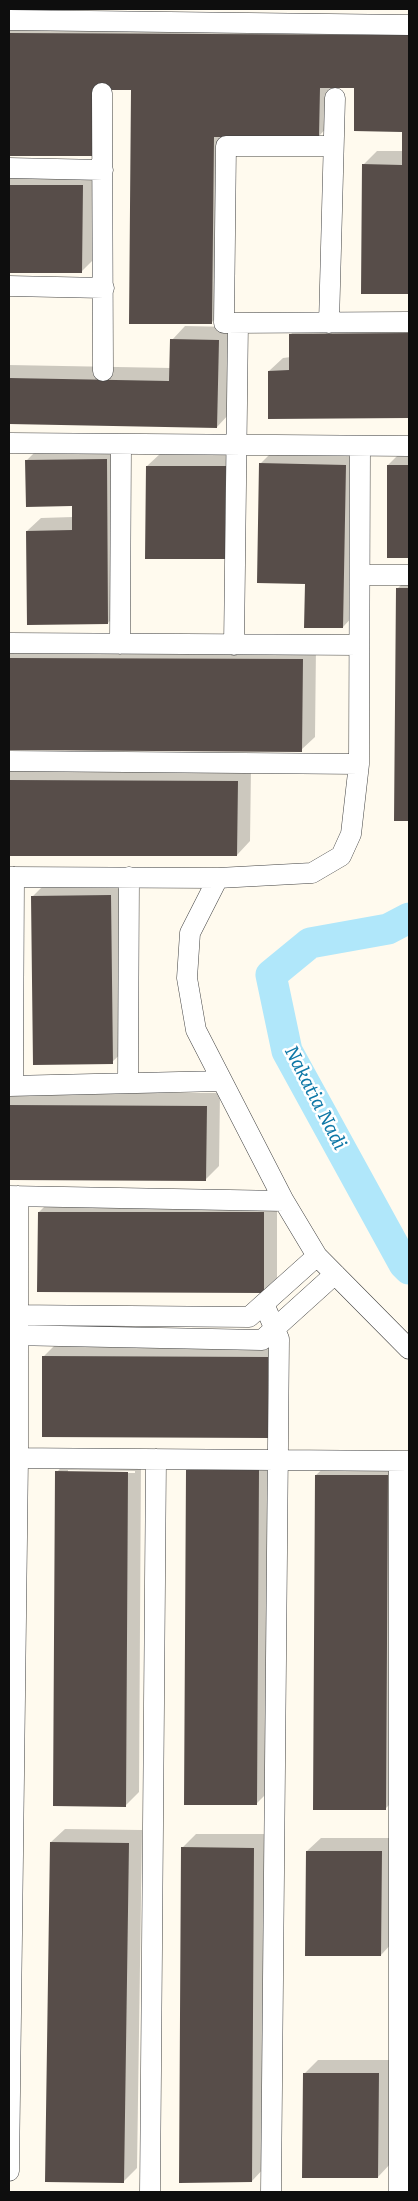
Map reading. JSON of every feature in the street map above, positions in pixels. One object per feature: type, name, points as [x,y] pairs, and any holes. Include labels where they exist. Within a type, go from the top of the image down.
[{"type":"street","points":[[9,20],[409,25]]},
{"type":"street","points":[[102,93],[104,371]]},
{"type":"street","points":[[329,323],[335,98]]},
{"type":"street","points":[[333,146],[226,146],[224,323],[409,322]]},
{"type":"street","points":[[9,168],[102,170]]},
{"type":"street","points":[[9,286],[104,288]]},
{"type":"street","points":[[234,644],[238,323]]},
{"type":"street","points":[[9,443],[409,446]]},
{"type":"street","points":[[120,644],[121,444]]},
{"type":"street","points":[[222,1081],[11,1086],[11,877],[218,878],[312,873],[341,856],[351,834],[359,764],[360,446]]},
{"type":"street","points":[[360,575],[409,576]]},
{"type":"street","points":[[9,643],[359,645]]},
{"type":"street","points":[[9,761],[359,764]]},
{"type":"street","points":[[128,1083],[129,877]]},
{"type":"street","points":[[218,878],[190,933],[187,978],[196,1030],[284,1201],[317,1256],[409,1348]]},
{"type":"street","points":[[9,2171],[14,1458],[13,1196],[284,1201]]},
{"type":"street","points":[[13,1315],[249,1317],[317,1256]]},
{"type":"street","points":[[14,1335],[262,1340],[335,1274]]},
{"type":"street","points":[[264,1304],[279,1339],[271,2192]]},
{"type":"street","points":[[14,1458],[404,1461],[399,2192]]},
{"type":"street","points":[[150,2192],[156,1459]]},
{"type":"building","points":[[9,33],[409,35],[409,294],[361,294],[362,164],[402,165],[402,132],[354,131],[354,88],[320,88],[319,137],[214,137],[212,324],[129,324],[131,90],[95,90],[94,156],[9,156]]},
{"type":"building","points":[[9,185],[83,185],[82,273],[9,273]]},
{"type":"building","points":[[409,333],[409,418],[268,419],[268,371],[289,370],[289,334]]},
{"type":"building","points":[[170,339],[219,340],[217,428],[9,424],[9,378],[169,381]]},
{"type":"building","points":[[107,459],[108,624],[27,625],[26,531],[72,530],[72,506],[26,507],[25,460]]},
{"type":"building","points":[[259,463],[346,465],[343,628],[304,628],[305,584],[257,583]]},
{"type":"building","points":[[387,465],[409,465],[409,558],[387,558]]},
{"type":"building","points":[[146,466],[226,466],[225,559],[145,559]]},
{"type":"building","points":[[396,588],[409,588],[409,821],[394,821]]},
{"type":"building","points":[[9,658],[303,659],[302,752],[9,750]]},
{"type":"building","points":[[9,780],[238,781],[237,856],[9,856]]},
{"type":"building","points":[[111,895],[113,1064],[33,1065],[31,896]]},
{"type":"building","points":[[9,1105],[207,1106],[206,1181],[9,1180]]},
{"type":"building","points":[[38,1212],[264,1212],[264,1293],[37,1292]]},
{"type":"building","points":[[42,1356],[268,1357],[268,1438],[42,1437]]},
{"type":"building","points":[[186,1470],[259,1470],[257,1805],[184,1805]]},
{"type":"building","points":[[55,1471],[128,1472],[126,1807],[53,1806]]},
{"type":"building","points":[[315,1475],[388,1475],[386,1810],[313,1810]]},
{"type":"building","points":[[50,1842],[129,1843],[124,2183],[45,2182]]},
{"type":"building","points":[[181,1847],[254,1848],[252,2182],[179,2183]]},
{"type":"building","points":[[306,1851],[382,1851],[381,1956],[305,1956]]},
{"type":"building","points":[[303,2073],[379,2073],[378,2178],[302,2178]]},
{"type":"waterway","name":"Nakatia Nadi","points":[[409,918],[388,929],[310,943],[271,975],[287,1051],[404,1264],[409,1269]]}]
